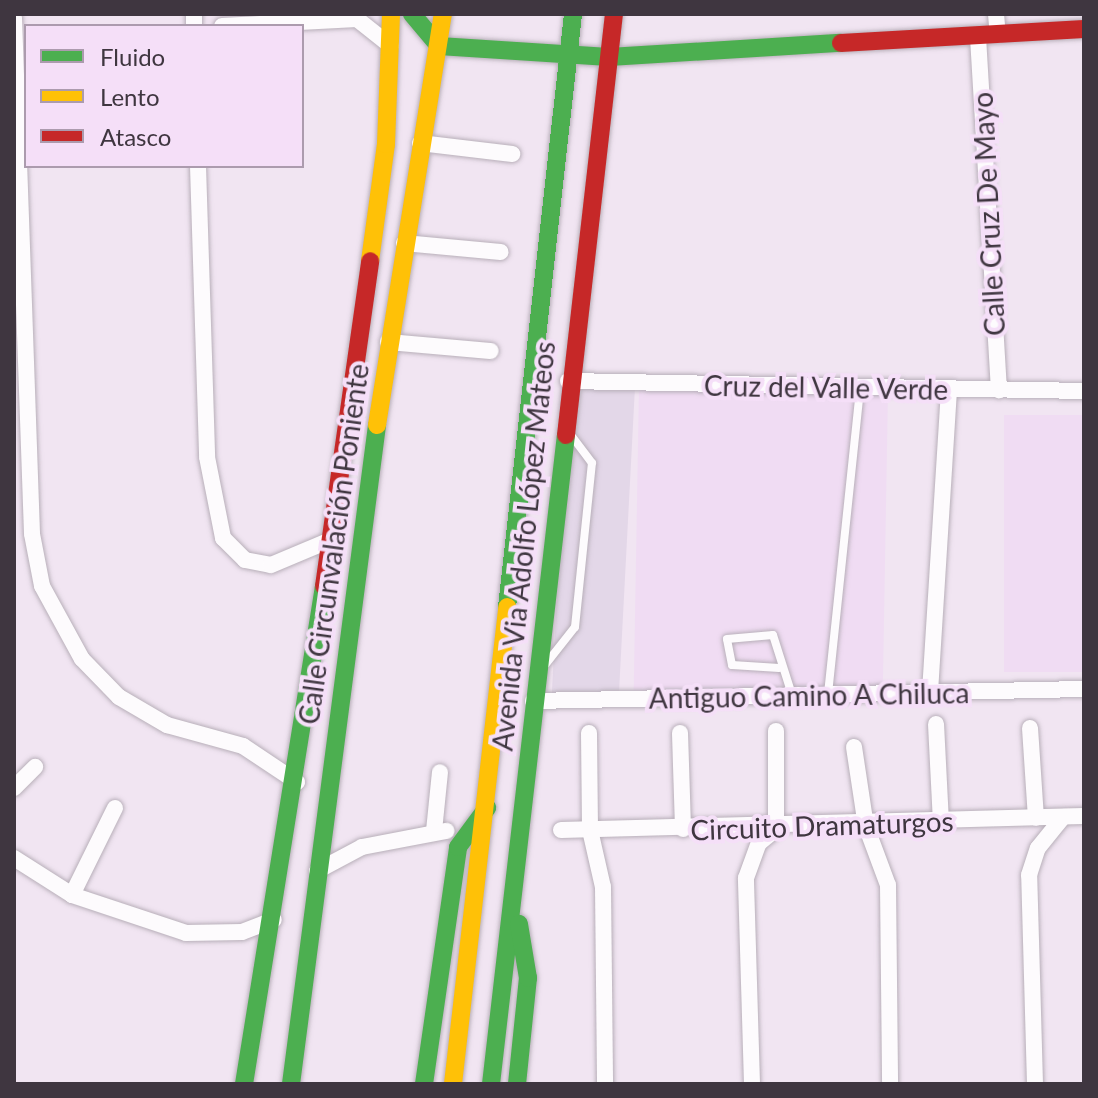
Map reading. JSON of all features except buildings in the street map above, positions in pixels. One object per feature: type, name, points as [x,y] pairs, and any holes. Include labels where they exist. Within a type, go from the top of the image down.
[{"type":"main road","name":"Calle Circunvalación Poniente","points":[[244,1084],[297,782],[328,541],[386,144],[391,14]]},
{"type":"main road","points":[[412,14],[439,46],[609,57],[1084,29]]},
{"type":"main road","name":"Calle Circunvalación Poniente","points":[[291,1084],[388,342],[443,14]]},
{"type":"main road","name":"Avenida Via Adolfo López Mateos","points":[[453,1084],[487,808],[573,14]]},
{"type":"main road","name":"Avenida Via Adolfo López Mateos","points":[[491,1084],[514,906],[562,429],[614,14]]},
{"type":"main road","points":[[424,1084],[458,847],[487,808]]},
{"type":"main road","points":[[514,906],[528,978],[517,1084]]},
{"type":"street","points":[[996,14],[998,35]]},
{"type":"street","points":[[14,18],[22,130],[32,534],[42,586],[82,659],[119,697],[167,725],[243,746],[297,782]]},
{"type":"street","points":[[261,24],[357,19],[391,46]]},
{"type":"street","name":"Calle Cruz De Mayo","points":[[978,37],[999,390]]},
{"type":"street","points":[[420,143],[512,154]]},
{"type":"street","points":[[198,168],[207,457],[223,538],[245,560],[271,565],[328,541]]},
{"type":"street","points":[[404,243],[501,252]]},
{"type":"street","points":[[388,342],[491,351]]},
{"type":"street","name":"Cruz del Valle Verde","points":[[568,381],[1084,391]]},
{"type":"street","points":[[930,692],[949,390]]},
{"type":"street","name":"Antiguo Camino A Chiluca","points":[[533,701],[1084,689]]},
{"type":"street","points":[[936,724],[941,822]]},
{"type":"street","points":[[1030,728],[1036,818]]},
{"type":"street","points":[[752,1084],[746,878],[759,843],[776,829],[776,731]]},
{"type":"street","points":[[589,733],[590,830],[603,887],[605,1084]]},
{"type":"street","points":[[680,733],[683,829]]},
{"type":"street","points":[[854,747],[866,826],[888,885],[890,1084]]},
{"type":"street","points":[[14,788],[35,767]]},
{"type":"street","points":[[317,871],[362,847],[440,831],[440,772]]},
{"type":"street","points":[[72,895],[115,808]]},
{"type":"street","name":"Circuito Dramaturgos","points":[[561,830],[776,829],[1084,816]]},
{"type":"street","points":[[1035,1084],[1029,875],[1038,848],[1063,817]]},
{"type":"street","points":[[14,858],[72,895],[186,933],[242,932],[274,920]]},
{"type":"lane","points":[[828,695],[860,389]]},
{"type":"lane","points":[[536,671],[570,642],[577,612],[592,463],[579,439],[562,429]]},
{"type":"lane","points":[[779,668],[732,665],[727,639],[773,635],[779,668],[792,695]]},
{"type":"shaded area","points":[[568,385],[635,389],[618,702],[552,699]]},
{"type":"shaded area","points":[[639,388],[888,392],[883,695],[634,691]]},
{"type":"shaded area","points":[[1004,415],[1084,415],[1084,672],[1004,672]]},
{"type":"traffic: fast","points":[[412,14],[439,46],[609,57],[841,43]]},
{"type":"traffic: fast","points":[[507,607],[573,14]]},
{"type":"traffic: fast","points":[[291,1084],[377,425]]},
{"type":"traffic: fast","points":[[491,1084],[566,435]]},
{"type":"traffic: fast","points":[[244,1084],[324,586]]},
{"type":"traffic: fast","points":[[424,1084],[458,847],[487,808]]},
{"type":"traffic: fast","points":[[517,1084],[528,978],[519,924]]},
{"type":"traffic: slow","points":[[370,261],[386,144],[391,14]]},
{"type":"traffic: slow","points":[[377,425],[443,14]]},
{"type":"traffic: slow","points":[[453,1084],[507,607]]},
{"type":"traffic: jam","points":[[566,435],[614,14]]},
{"type":"traffic: jam","points":[[841,43],[1084,29]]},
{"type":"traffic: jam","points":[[324,586],[370,261]]}]
